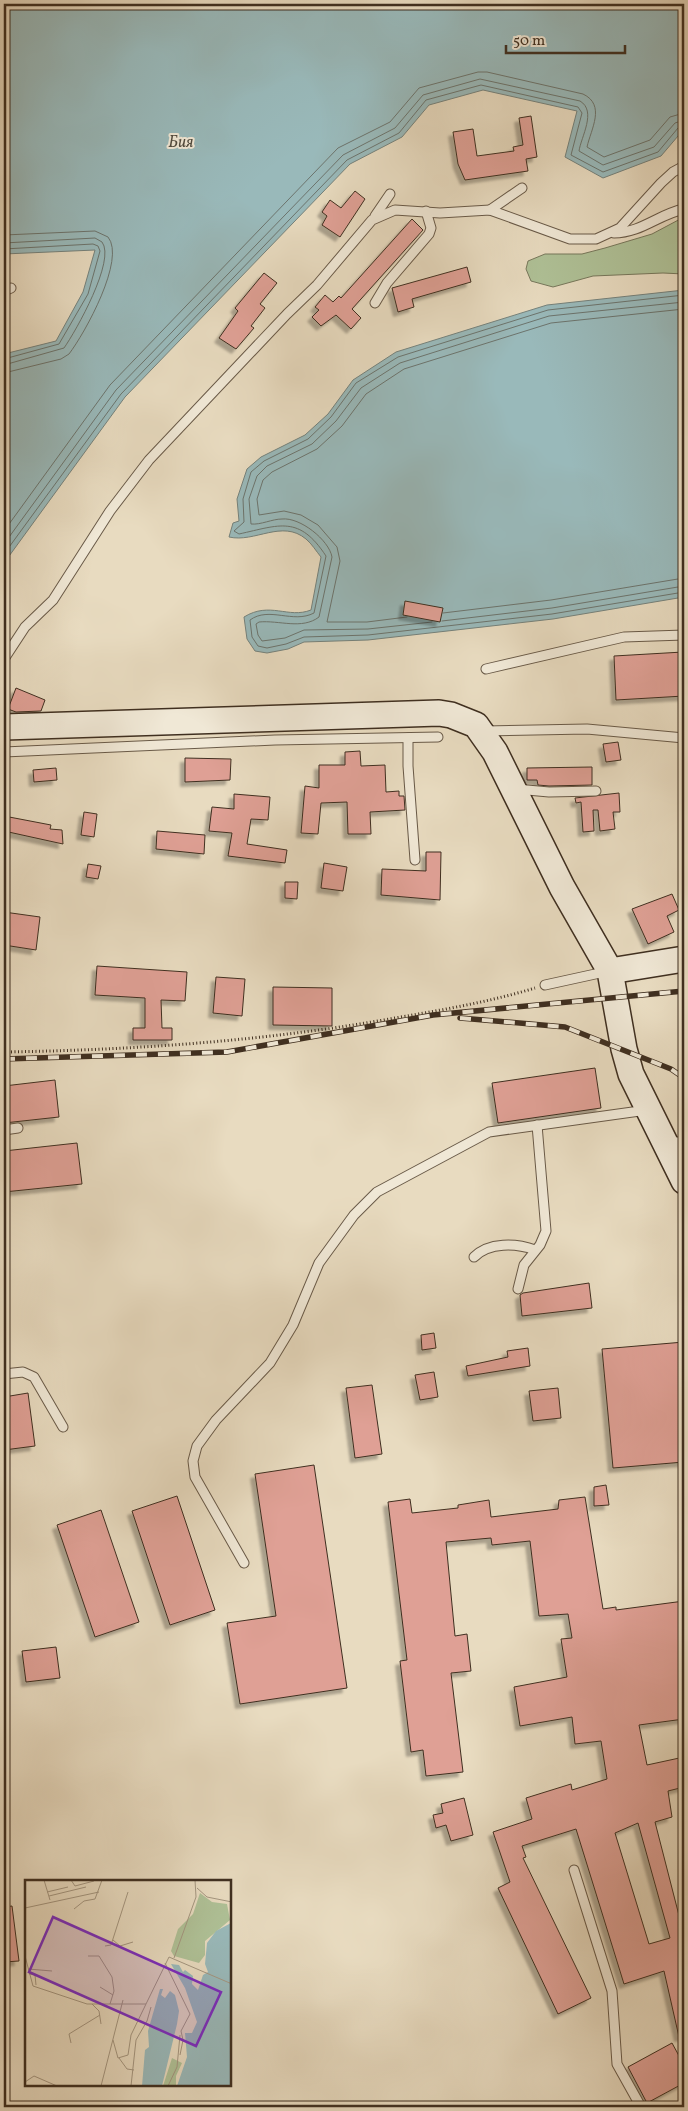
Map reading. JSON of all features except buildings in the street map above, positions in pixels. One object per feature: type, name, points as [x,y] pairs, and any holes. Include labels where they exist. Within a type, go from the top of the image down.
[{"type":"street","points":[[4,727],[439,713],[469,721],[482,731],[514,789],[562,887],[610,971],[624,1049],[631,1074],[647,1110],[675,1142],[684,1181]]},
{"type":"street","points":[[610,971],[684,959]]},
{"type":"lane","points":[[614,233],[628,222],[661,183],[673,172],[684,166]]},
{"type":"lane","points":[[490,210],[522,188]]},
{"type":"lane","points":[[4,659],[25,628],[53,600],[110,511],[149,460],[287,314],[317,285],[372,220],[390,194]]},
{"type":"lane","points":[[372,220],[390,211],[490,210],[570,239],[586,240],[634,230],[670,213],[684,209]]},
{"type":"lane","points":[[375,303],[387,284],[429,234],[431,228],[426,212]]},
{"type":"lane","points":[[486,669],[624,637],[684,635]]},
{"type":"lane","points":[[482,731],[587,729],[684,738]]},
{"type":"lane","points":[[4,752],[275,740],[438,737]]},
{"type":"lane","points":[[408,738],[408,766],[415,860]]},
{"type":"lane","points":[[514,789],[549,792],[596,791]]},
{"type":"lane","points":[[545,985],[610,971]]},
{"type":"lane","points":[[244,1563],[195,1477],[193,1469],[197,1446],[216,1420],[256,1381],[281,1347],[324,1256],[354,1215],[387,1185],[441,1159],[481,1135],[537,1125],[647,1110]]},
{"type":"lane","points":[[518,1289],[524,1265],[546,1231],[537,1125]]},
{"type":"lane","points":[[4,1130],[18,1128]]},
{"type":"lane","points":[[474,1257],[488,1248],[500,1246],[524,1246],[535,1250]]},
{"type":"lane","points":[[4,1374],[23,1372],[34,1377],[63,1427]]},
{"type":"lane","points":[[574,1870],[612,1991],[617,2064],[641,2107]]},
{"type":"path","points":[[4,1052],[180,1046],[324,1031],[489,1002],[545,985]]},
{"type":"green space","points":[[684,217],[684,274],[593,276],[553,287],[531,281],[526,269],[528,261],[545,254],[582,254],[605,248],[652,234]]},
{"type":"water","name":"Бия","points":[[4,4],[684,4],[684,129],[661,156],[603,178],[565,157],[577,111],[483,90],[429,105],[402,137],[350,164],[125,397],[4,563],[4,354],[56,341],[83,292],[95,250],[4,254]]},
{"type":"water","points":[[684,290],[684,597],[553,619],[368,640],[304,642],[288,649],[267,653],[255,651],[247,639],[244,617],[262,610],[294,613],[311,610],[321,557],[306,539],[297,533],[288,531],[278,531],[249,537],[229,537],[233,523],[239,521],[237,499],[247,469],[261,457],[305,435],[328,414],[353,380],[396,352],[547,305]]},
{"type":"railway","points":[[4,1059],[227,1052],[433,1015],[684,991]]},
{"type":"railway","points":[[460,1018],[565,1027],[671,1069],[684,1078]]}]
